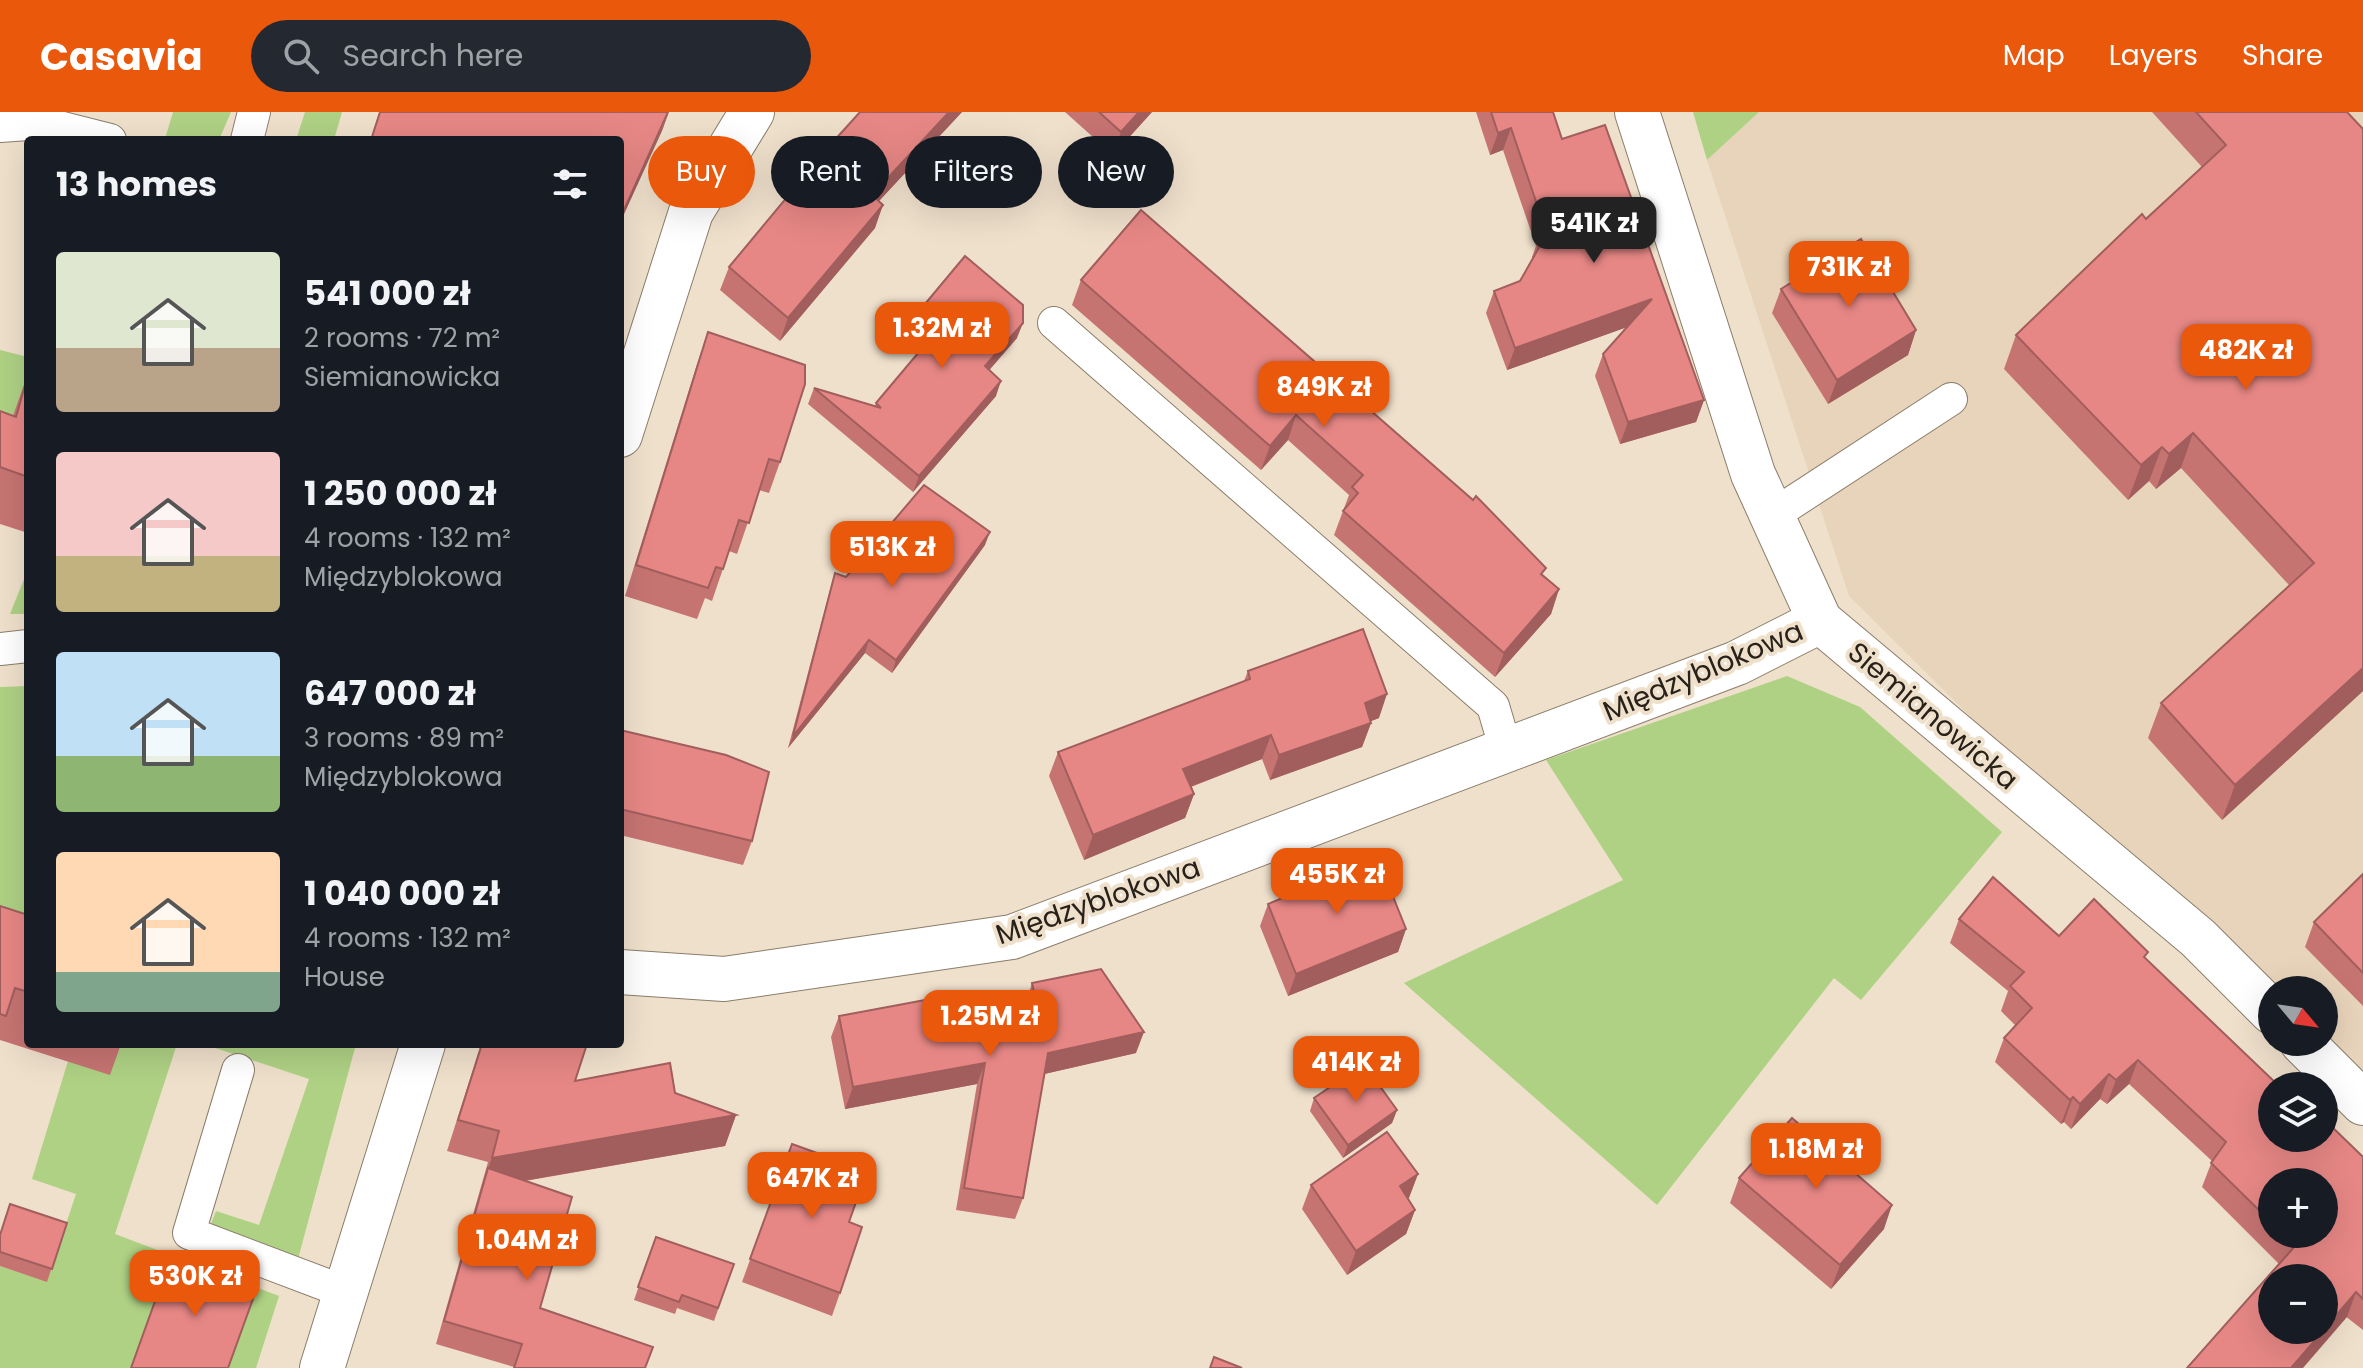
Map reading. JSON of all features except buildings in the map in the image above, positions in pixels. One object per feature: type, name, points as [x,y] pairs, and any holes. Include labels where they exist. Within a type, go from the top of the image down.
[{"type":"street","points":[[624,422],[691,212],[752,112]]},
{"type":"street","name":"Siemianowicka","points":[[1637,112],[1770,517],[1820,621],[2198,938],[2258,998]]},
{"type":"street","name":"Międzyblokowa","points":[[624,972],[724,979],[1012,937],[1737,663],[1820,621]]},
{"type":"street","points":[[322,1368],[422,1048]]},
{"type":"street","points":[[2316,1056],[2363,1103]]},
{"type":"lane","points":[[248,136],[254,112]]},
{"type":"lane","points":[[0,126],[43,123],[88,136]]},
{"type":"lane","points":[[1054,323],[1493,706],[1506,750]]},
{"type":"lane","points":[[1770,517],[1951,399]]},
{"type":"lane","points":[[0,649],[24,646]]},
{"type":"lane","points":[[238,1070],[189,1233],[345,1292]]},
{"type":"shaded area","points":[[1759,112],[2363,112],[2363,1106],[2333,1056],[2338,1056],[2338,976],[2258,976],[2258,1002],[1849,596],[1707,160]]},
{"type":"green space","points":[[173,112],[231,112],[221,136],[166,136]]},
{"type":"green space","points":[[305,112],[342,112],[335,136],[297,136]]},
{"type":"green space","points":[[1693,112],[1759,112],[1707,160]]},
{"type":"green space","points":[[0,350],[24,356],[24,427],[0,459]]},
{"type":"green space","points":[[24,579],[24,614],[10,614]]},
{"type":"green space","points":[[1787,676],[1860,707],[2002,832],[1861,1000],[1834,978],[1657,1205],[1404,983],[1623,880],[1546,760]]},
{"type":"green space","points":[[24,686],[24,941],[0,963],[0,687]]},
{"type":"green space","points":[[108,1048],[176,1048],[115,1234],[279,1296],[256,1368],[228,1368],[160,1288],[131,1368],[0,1368],[0,1266],[47,1281],[76,1194],[32,1179],[68,1061]]},
{"type":"green space","points":[[215,1048],[355,1048],[298,1259],[211,1224],[216,1211],[259,1225],[309,1079]]}]
